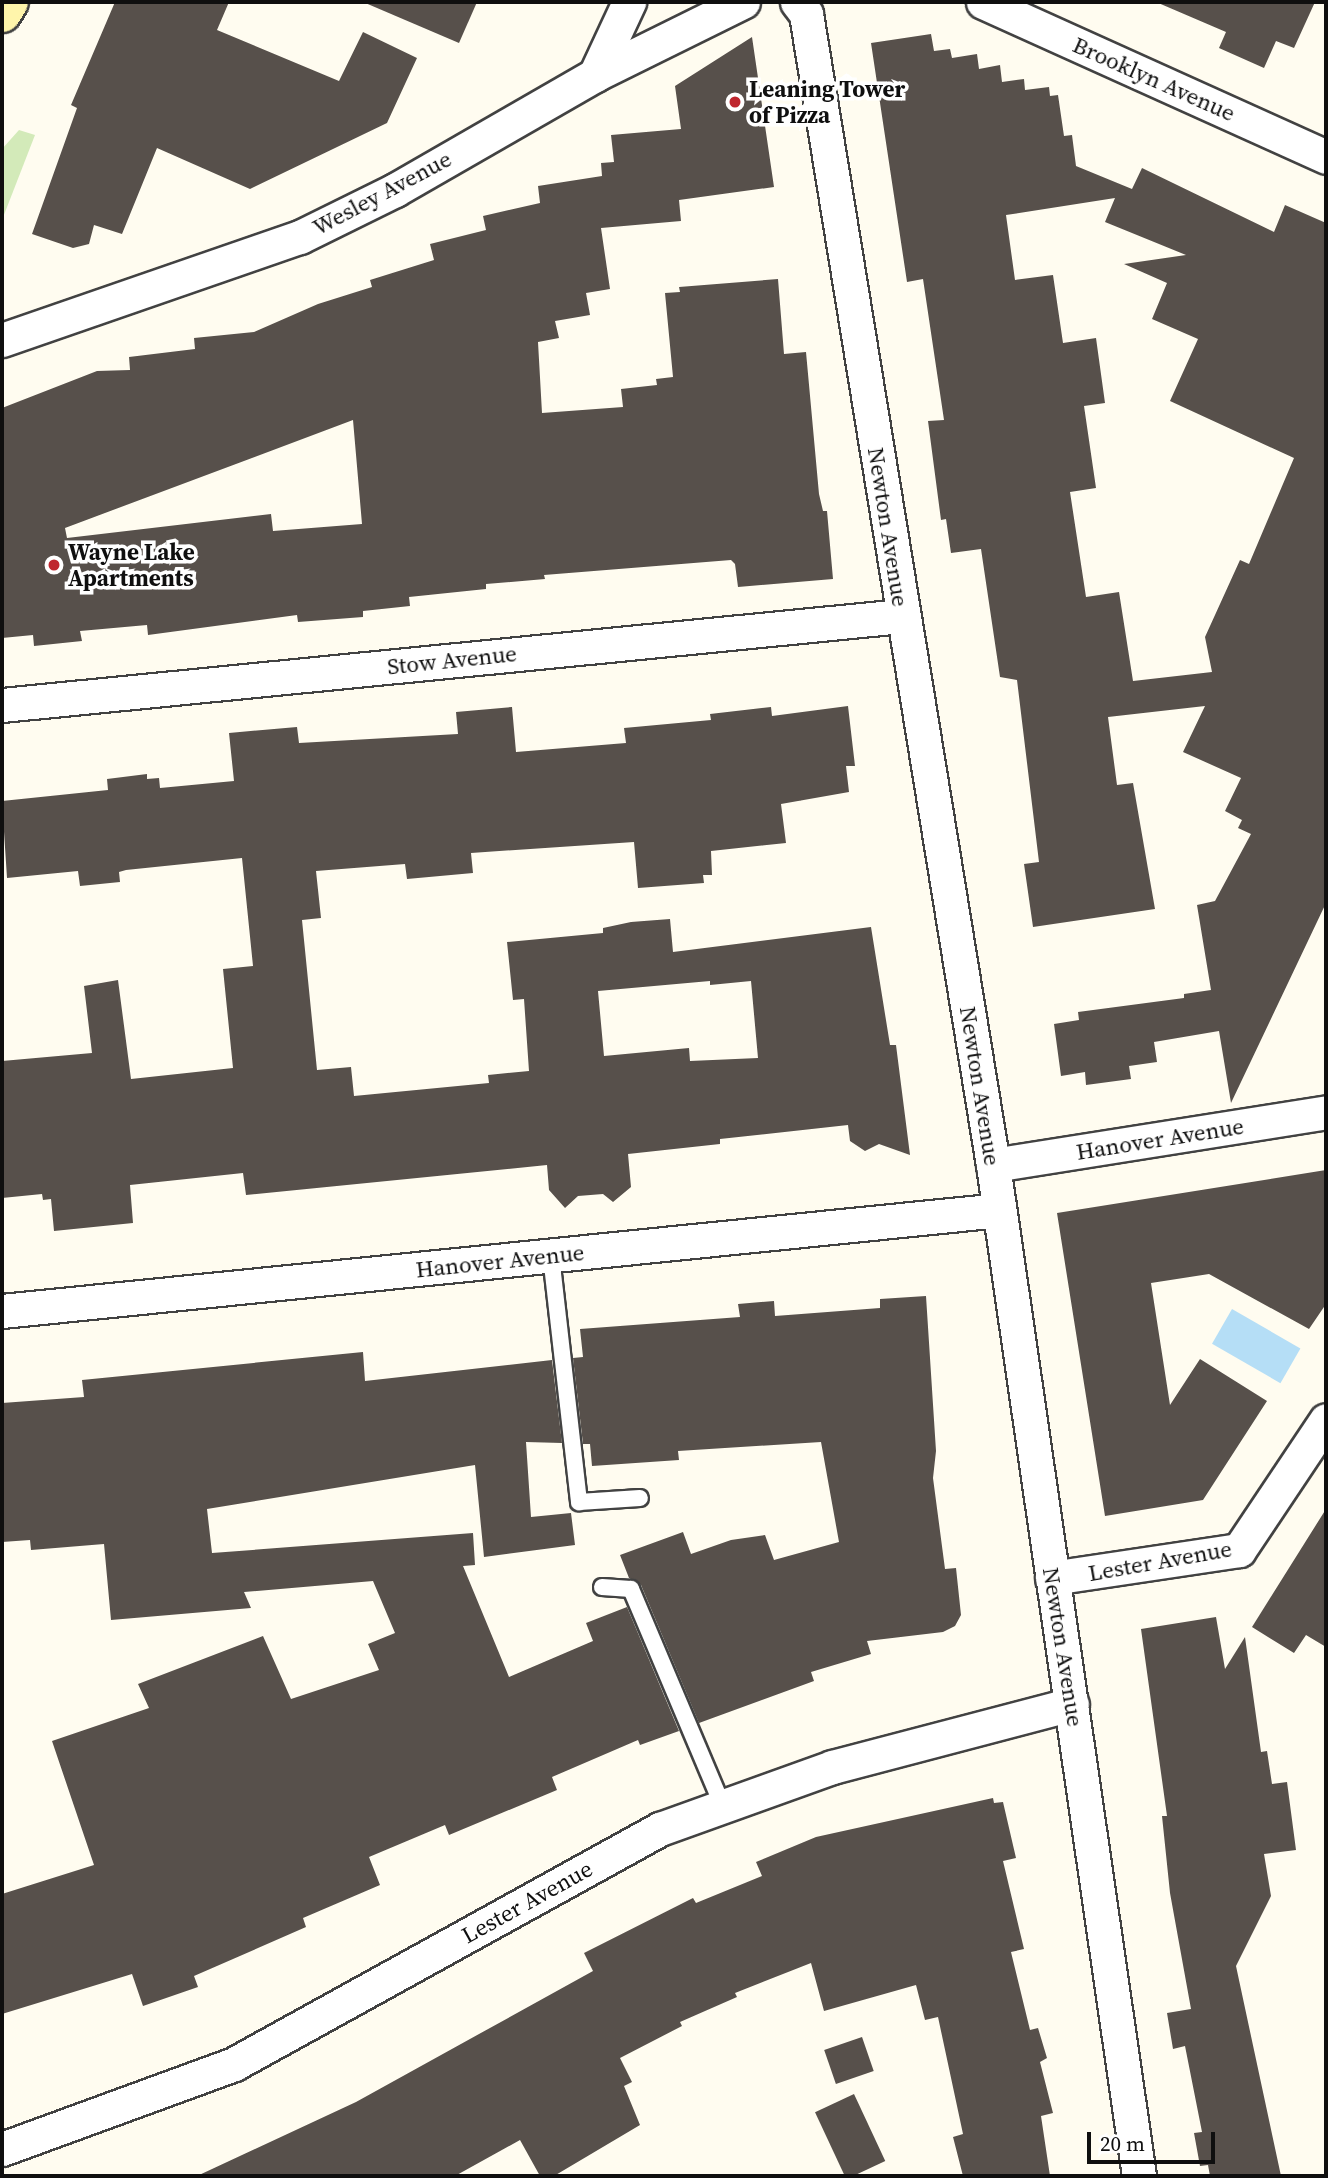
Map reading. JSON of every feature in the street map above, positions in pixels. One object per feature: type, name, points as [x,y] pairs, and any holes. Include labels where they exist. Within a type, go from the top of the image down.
[{"type":"main road","points":[[2,13],[9,2]]},
{"type":"street","points":[[594,75],[629,2]]},
{"type":"street","name":"Wesley Avenue","points":[[2,340],[300,237],[395,190],[594,75],[743,2]]},
{"type":"street","name":"Newton Avenue","points":[[797,2],[806,13],[993,1165],[1139,2176]]},
{"type":"street","name":"Brooklyn Avenue","points":[[983,2],[1326,157]]},
{"type":"street","name":"Stow Avenue","points":[[2,705],[902,616]]},
{"type":"street","name":"Hanover Avenue","points":[[993,1165],[1326,1112]]},
{"type":"street","name":"Hanover Avenue","points":[[2,1311],[999,1210]]},
{"type":"street","name":"Lester Avenue","points":[[1052,1578],[1240,1550],[1326,1420]]},
{"type":"street","name":"Lester Avenue","points":[[2,2149],[234,2064],[660,1829],[832,1767],[1072,1704]]},
{"type":"lane","points":[[551,1256],[579,1502],[640,1498]]},
{"type":"lane","points":[[602,1587],[631,1589],[723,1807]]},
{"type":"green space","points":[[19,130],[35,135],[2,220],[2,149]]},
{"type":"water","points":[[1232,1309],[1300,1348],[1280,1383],[1212,1344]]},
{"type":"building","points":[[115,2],[229,2],[217,30],[339,81],[363,32],[417,58],[387,123],[250,189],[157,148],[122,234],[94,225],[89,244],[73,248],[32,234],[77,108],[71,105]]},
{"type":"building","points":[[363,2],[477,2],[459,43]]},
{"type":"building","points":[[1156,2],[1315,2],[1294,48],[1276,41],[1264,68],[1219,48],[1226,32]]},
{"type":"building","points":[[931,34],[934,51],[950,49],[952,58],[977,54],[979,69],[1000,65],[1002,82],[1024,79],[1025,90],[1049,87],[1050,96],[1058,95],[1064,136],[1072,135],[1076,166],[1132,189],[1142,168],[1274,232],[1285,205],[1326,223],[1326,903],[1231,1103],[1219,1031],[1154,1042],[1157,1062],[1129,1066],[1131,1079],[1086,1085],[1085,1072],[1061,1076],[1054,1024],[1079,1020],[1078,1012],[1184,998],[1184,994],[1211,990],[1197,905],[1215,901],[1251,834],[1238,828],[1242,820],[1225,811],[1241,778],[1183,752],[1205,706],[1108,717],[1117,785],[1133,783],[1155,909],[1033,927],[1024,864],[1039,862],[1017,680],[1000,677],[981,549],[951,553],[946,519],[941,520],[928,421],[944,420],[923,279],[907,282],[871,43]],"holes":[[[1115,198],[1105,222],[1186,255],[1124,264],[1167,283],[1152,319],[1198,339],[1170,401],[1294,458],[1249,564],[1240,560],[1205,637],[1212,672],[1133,681],[1119,592],[1086,597],[1070,492],[1096,488],[1084,406],[1105,403],[1096,338],[1063,343],[1053,275],[1015,280],[1006,215]]]},
{"type":"building","points":[[752,37],[774,187],[679,200],[681,221],[601,228],[610,289],[586,293],[590,315],[555,321],[559,338],[538,342],[542,413],[623,407],[621,389],[657,385],[656,379],[673,377],[665,293],[680,292],[679,287],[778,279],[784,354],[806,352],[819,494],[823,511],[827,511],[833,579],[738,587],[735,564],[731,560],[544,575],[545,579],[486,584],[486,589],[409,597],[410,606],[363,611],[363,617],[298,622],[297,615],[148,635],[147,625],[80,631],[82,641],[34,646],[33,635],[2,638],[2,408],[97,371],[130,370],[129,357],[195,349],[194,338],[254,332],[318,304],[372,287],[370,280],[434,260],[430,244],[486,230],[483,216],[540,203],[538,186],[602,176],[601,163],[614,162],[611,135],[681,129],[675,86]],"holes":[[[353,420],[362,524],[273,531],[271,514],[67,538],[65,528]]]},
{"type":"building","points":[[848,706],[855,766],[846,766],[849,792],[781,804],[786,843],[711,851],[712,875],[703,875],[704,883],[638,888],[634,842],[471,853],[473,873],[407,879],[405,864],[316,871],[321,918],[302,920],[317,1070],[351,1067],[354,1096],[489,1083],[488,1075],[529,1071],[524,999],[513,1000],[507,942],[603,933],[603,928],[631,922],[670,919],[673,952],[871,927],[890,1045],[896,1045],[910,1155],[879,1144],[865,1151],[850,1141],[848,1125],[720,1139],[720,1144],[628,1154],[631,1187],[613,1202],[603,1194],[578,1196],[565,1208],[549,1190],[547,1165],[246,1195],[243,1173],[130,1185],[133,1223],[54,1231],[51,1199],[43,1200],[42,1194],[2,1198],[2,1061],[92,1053],[84,986],[118,980],[131,1079],[233,1068],[223,969],[253,966],[242,858],[126,870],[119,872],[120,882],[80,886],[78,871],[7,878],[2,801],[108,790],[107,779],[147,774],[147,779],[159,778],[160,788],[234,781],[229,733],[297,727],[299,743],[458,734],[456,712],[512,707],[516,752],[626,743],[624,728],[711,720],[710,714],[771,707],[772,716]],"holes":[[[710,981],[710,985],[751,981],[758,1058],[690,1061],[689,1048],[604,1056],[598,991]]]},
{"type":"building","points":[[1326,1170],[1326,1304],[1309,1329],[1209,1274],[1151,1283],[1170,1405],[1200,1359],[1267,1401],[1203,1500],[1105,1516],[1057,1213]]},
{"type":"building","points":[[926,1296],[936,1451],[933,1478],[945,1569],[956,1568],[961,1615],[955,1626],[943,1632],[867,1641],[871,1654],[811,1672],[814,1681],[699,1723],[641,1585],[629,1578],[620,1555],[683,1532],[691,1554],[731,1540],[765,1535],[774,1560],[839,1542],[821,1442],[678,1451],[679,1460],[592,1466],[590,1444],[583,1444],[573,1358],[583,1357],[580,1329],[740,1317],[738,1304],[774,1301],[775,1316],[880,1308],[880,1299]]},
{"type":"building","points":[[363,1352],[365,1381],[552,1360],[562,1443],[526,1442],[531,1517],[571,1513],[575,1545],[484,1557],[475,1465],[207,1509],[212,1553],[473,1533],[475,1565],[463,1566],[509,1677],[593,1641],[586,1623],[627,1607],[679,1731],[640,1745],[638,1740],[552,1777],[557,1790],[449,1835],[445,1825],[369,1857],[380,1885],[303,1918],[306,1927],[194,1976],[198,1987],[143,2006],[132,1974],[2,2014],[2,1894],[94,1865],[52,1741],[149,1708],[138,1684],[263,1636],[291,1699],[379,1670],[368,1644],[395,1633],[373,1581],[244,1592],[251,1608],[111,1620],[104,1544],[31,1550],[30,1540],[2,1542],[2,1403],[84,1397],[82,1380]]},
{"type":"building","points":[[1326,1509],[1326,1647],[1306,1635],[1294,1653],[1252,1627]]},
{"type":"building","points":[[1216,1617],[1225,1669],[1245,1637],[1261,1752],[1267,1751],[1272,1784],[1287,1782],[1296,1850],[1264,1854],[1271,1896],[1236,1966],[1281,2176],[1210,2176],[1208,2165],[1200,2166],[1194,2133],[1202,2132],[1185,2046],[1173,2049],[1167,2013],[1191,2009],[1170,1893],[1162,1816],[1167,1816],[1141,1629]]},
{"type":"building","points":[[993,1798],[994,1803],[1003,1802],[1016,1858],[1003,1861],[1024,1949],[1011,1952],[1030,2030],[1038,2028],[1047,2058],[1040,2062],[1053,2113],[1041,2116],[1050,2176],[963,2176],[953,2137],[963,2134],[938,2017],[925,2020],[916,1985],[824,2011],[811,1963],[735,1993],[737,1997],[680,2022],[682,2026],[620,2058],[632,2082],[624,2086],[640,2125],[554,2176],[540,2176],[520,2140],[455,2176],[197,2176],[356,2102],[593,1971],[584,1953],[693,1898],[696,1903],[762,1876],[756,1862],[816,1837]]},
{"type":"building","points":[[862,2037],[874,2071],[836,2084],[824,2050]]},
{"type":"building","points":[[854,2094],[885,2161],[853,2176],[845,2176],[815,2112]]},
{"type":"place","name":"Leaning Tower of Pizza","points":[[735,102]]},
{"type":"place","name":"Wayne Lake Apartments","points":[[54,565]]}]
